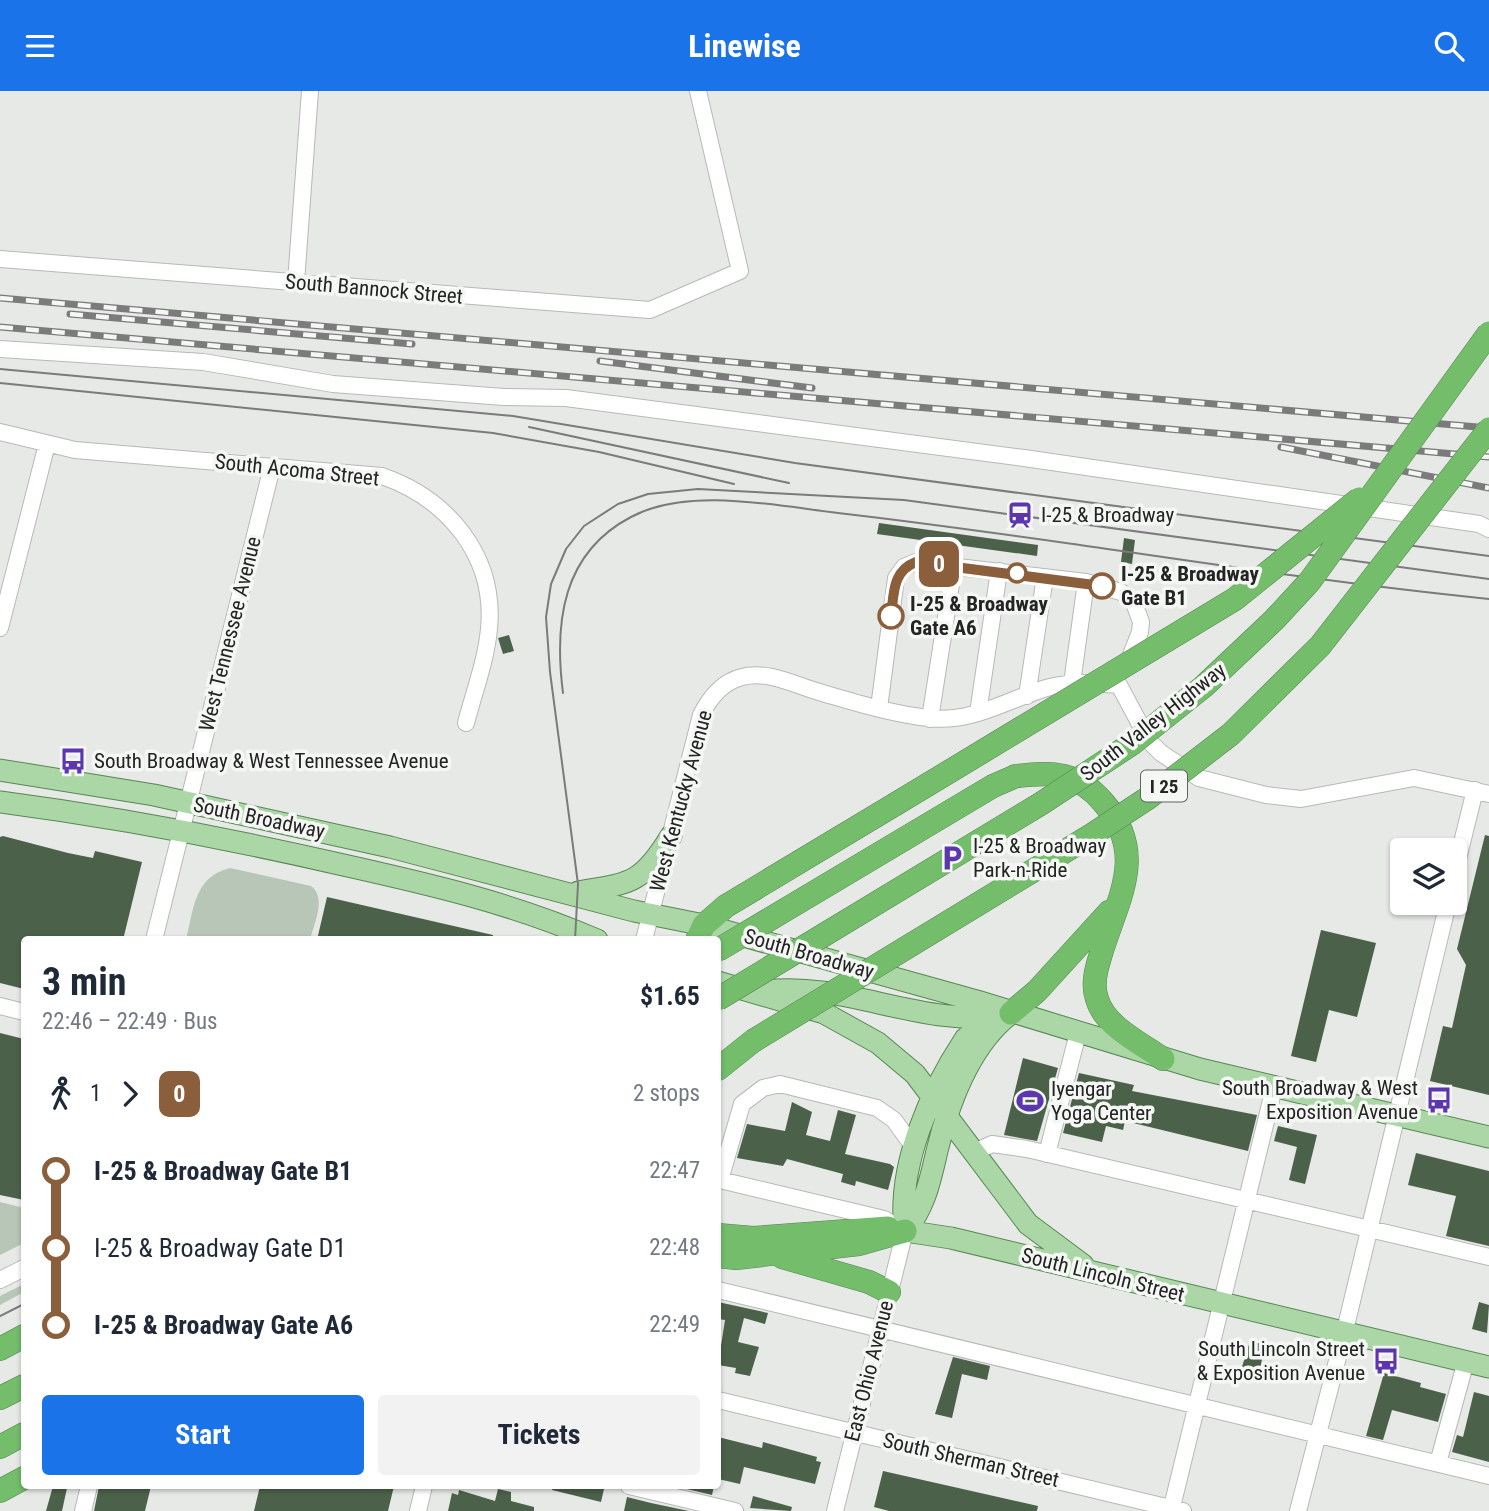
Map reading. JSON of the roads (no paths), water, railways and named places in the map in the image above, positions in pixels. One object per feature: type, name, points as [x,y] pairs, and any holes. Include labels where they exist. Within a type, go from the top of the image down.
[{"type":"highway","name":"South Valley Highway","points":[[721,997],[1042,803],[1150,730],[1203,687],[1274,620],[1310,581],[1489,333]]},
{"type":"highway","name":"I 25","points":[[721,1060],[1090,836],[1159,790],[1231,734],[1320,646],[1489,429]]},
{"type":"highway","points":[[701,932],[726,906],[1235,599],[1316,536],[1388,474]]},
{"type":"highway","points":[[721,948],[993,786],[1016,776],[1058,773],[1086,785],[1104,803],[1120,825],[1127,845],[1128,870],[1098,964],[1097,1000],[1112,1023],[1163,1059]]},
{"type":"highway","points":[[1004,1018],[1066,960],[1118,901]]},
{"type":"highway","points":[[721,1067],[752,1041]]},
{"type":"highway","points":[[721,1235],[753,1238],[883,1226],[905,1231]]},
{"type":"highway","points":[[721,1256],[736,1258],[859,1244],[905,1231]]},
{"type":"highway","points":[[769,1254],[869,1282],[889,1292]]},
{"type":"highway","points":[[0,1349],[21,1338]]},
{"type":"highway","points":[[0,1398],[21,1388]]},
{"type":"highway","points":[[0,1447],[21,1436]]},
{"type":"highway","points":[[0,1491],[21,1480]]},
{"type":"main road","name":"South Broadway","points":[[0,770],[188,802],[289,823],[650,915],[701,932]]},
{"type":"main road","name":"South Broadway","points":[[0,802],[181,831],[474,894],[528,911],[587,936]]},
{"type":"main road","points":[[569,894],[622,885],[634,879],[650,869],[671,836]]},
{"type":"main road","name":"South Broadway","points":[[721,938],[1004,1018],[1078,1033],[1163,1059],[1489,1137]]},
{"type":"main road","points":[[721,983],[824,1013],[853,1026],[900,1059],[948,1116],[999,1190],[1028,1224],[1093,1272]]},
{"type":"main road","points":[[754,992],[796,988],[961,1018],[1004,1018]]},
{"type":"main road","name":"East Ohio Avenue","points":[[905,1231],[903,1204],[931,1095],[965,1039],[1004,1018]]},
{"type":"main road","name":"East Ohio Avenue","points":[[905,1231],[924,1203],[948,1116],[969,1066],[1004,1018]]},
{"type":"main road","name":"South Lincoln Street","points":[[905,1231],[951,1238],[1221,1305],[1345,1330],[1489,1367]]},
{"type":"street","points":[[296,282],[310,91]]},
{"type":"street","name":"South Bannock Street","points":[[0,258],[639,312],[664,306],[740,271],[698,91]]},
{"type":"street","points":[[0,349],[203,362],[333,384],[504,397],[566,398],[1024,458],[1479,524],[1489,529]]},
{"type":"street","name":"South Acoma Street","points":[[0,432],[75,450],[382,476],[423,494],[457,524],[480,563],[489,607],[484,652],[466,723]]},
{"type":"street","points":[[0,628],[47,444]]},
{"type":"street","name":"West Tennessee Avenue","points":[[155,936],[272,467]]},
{"type":"street","points":[[1119,685],[1072,683],[978,713],[930,719],[879,708],[896,578],[904,567],[916,562],[1086,582],[1121,592],[1139,611],[1140,632],[1119,685],[1149,741],[1161,753],[1199,778],[1266,795],[1301,799],[1414,778],[1482,792],[1466,838]]},
{"type":"street","points":[[930,719],[954,565]]},
{"type":"street","points":[[978,713],[999,571]]},
{"type":"street","points":[[1027,696],[1045,577]]},
{"type":"street","points":[[1072,683],[1086,582]]},
{"type":"street","name":"West Kentucky Avenue","points":[[645,936],[701,715],[716,691],[729,682],[757,675],[879,708]]},
{"type":"street","points":[[1298,1511],[1345,1330],[1445,915]]},
{"type":"street","points":[[0,1006],[21,1011]]},
{"type":"street","points":[[1047,1154],[1078,1033]]},
{"type":"street","name":"South Lincoln Street","points":[[721,1177],[742,1104],[750,1095],[772,1084],[877,1108],[894,1120],[915,1149]]},
{"type":"street","points":[[1176,1510],[1197,1405],[1274,1087]]},
{"type":"street","points":[[975,1152],[992,1145],[1047,1154],[1489,1257]]},
{"type":"street","name":"South Lincoln Street","points":[[721,1180],[884,1219],[905,1231]]},
{"type":"street","name":"East Ohio Avenue","points":[[835,1511],[905,1231]]},
{"type":"street","points":[[0,1280],[21,1270]]},
{"type":"street","points":[[721,1291],[1489,1476]]},
{"type":"street","points":[[1438,1463],[1466,1361]]},
{"type":"street","name":"South Sherman Street","points":[[721,1401],[1176,1510]]},
{"type":"street","points":[[83,1511],[88,1489]]},
{"type":"street","points":[[418,1511],[423,1489]]},
{"type":"street","points":[[642,1489],[736,1511]]},
{"type":"tram line","points":[[0,369],[513,416],[795,463],[1489,556]]},
{"type":"tram line","points":[[0,383],[493,433],[599,452],[734,484]]},
{"type":"tram line","points":[[529,427],[789,483]]},
{"type":"tram line","points":[[575,936],[578,884],[550,672],[546,617],[551,584],[566,549],[584,526],[618,504],[648,494],[698,489],[904,500],[1489,579]]},
{"type":"tram line","points":[[563,693],[560,641],[562,616],[577,570],[590,550],[608,532],[631,517],[679,502],[705,500],[761,503],[1333,581],[1489,599]]},
{"type":"tram line","points":[[0,1316],[21,1306]]},
{"type":"railway","points":[[0,298],[1489,428]]},
{"type":"railway","points":[[70,314],[412,344]]},
{"type":"railway","points":[[0,327],[1489,457]]},
{"type":"railway","points":[[600,361],[812,388]]},
{"type":"railway","points":[[1281,447],[1489,488]]},
{"type":"place","name":"I-25 & Broadway","points":[[1020,515]]},
{"type":"place","name":"I-25 & Broadway Gate B1","points":[[1102,586]]},
{"type":"place","name":"I-25 & Broadway Gate A6","points":[[891,616]]},
{"type":"place","name":"South Broadway & West Tennessee Avenue","points":[[73,761]]},
{"type":"place","name":"I-25 & Broadway Park-n-Ride","points":[[952,858]]},
{"type":"place","name":"South Broadway & West Exposition Avenue","points":[[1439,1100]]},
{"type":"place","name":"Iyengar Yoga Center","points":[[1030,1101]]},
{"type":"place","name":"South Lincoln Street & Exposition Avenue","points":[[1386,1361]]}]
